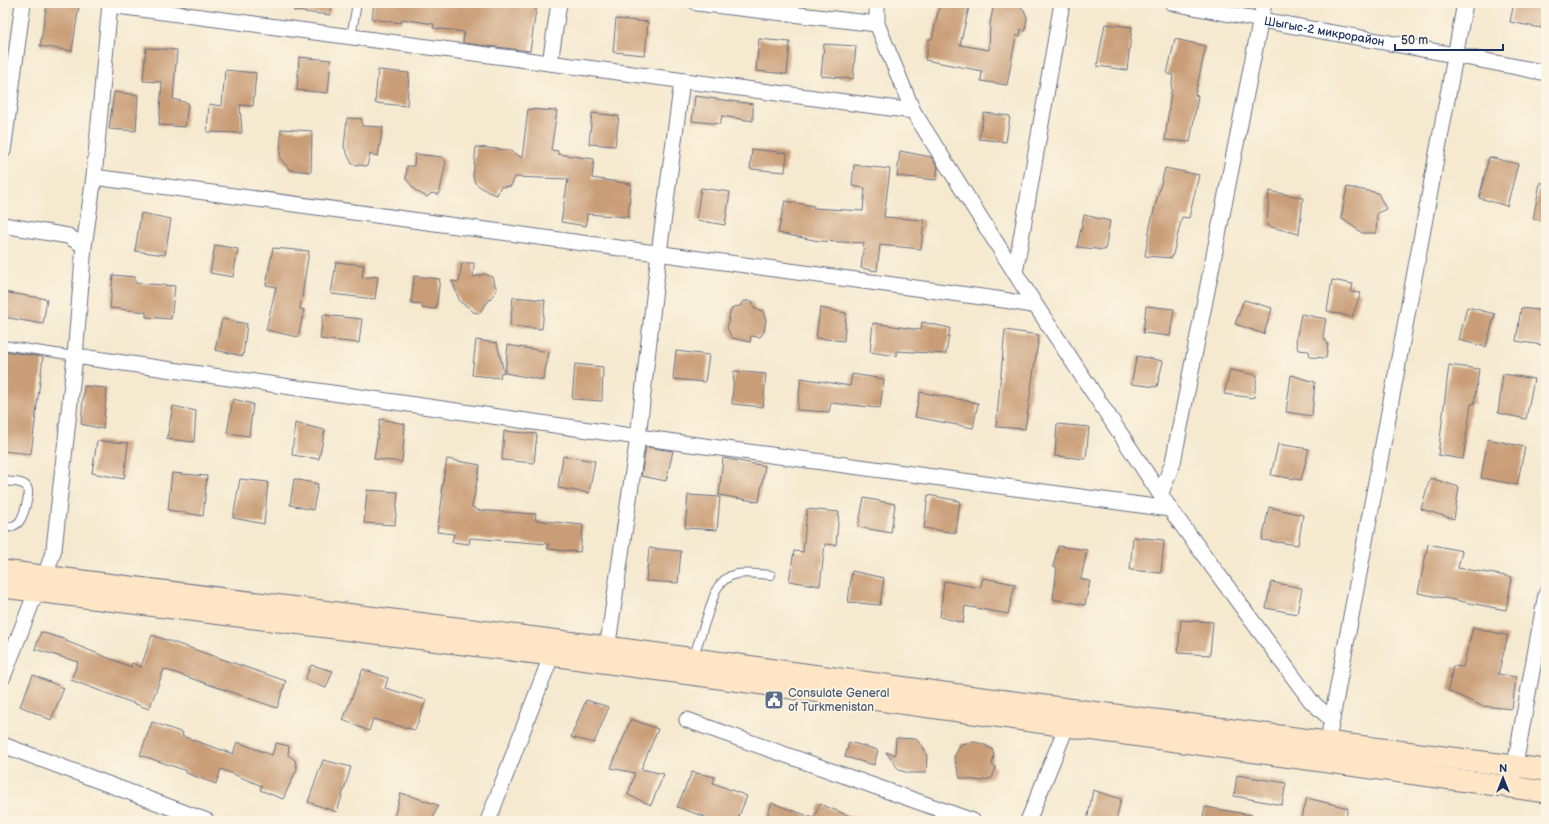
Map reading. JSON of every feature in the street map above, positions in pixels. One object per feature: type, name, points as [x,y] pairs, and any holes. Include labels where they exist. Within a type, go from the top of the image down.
[{"type":"street","points":[[3,151],[23,3]]},
{"type":"street","points":[[550,63],[559,3]]},
{"type":"street","points":[[697,3],[876,24]]},
{"type":"street","points":[[877,3],[876,24],[913,111],[1015,273],[1161,493],[1170,509],[1311,701],[1332,720]]},
{"type":"street","points":[[1015,273],[1062,3]]},
{"type":"street","name":"Шыгыс-2 микрорайон","points":[[1172,3],[1260,21],[1456,54],[1546,74]]},
{"type":"street","points":[[1161,493],[1173,462],[1264,3]]},
{"type":"street","points":[[1326,752],[1465,3]]},
{"type":"street","points":[[3,677],[54,549],[75,356],[84,246],[94,177],[110,4],[913,111]]},
{"type":"street","points":[[606,655],[638,437],[659,253],[682,81]]},
{"type":"street","points":[[94,177],[1004,300],[1036,306]]},
{"type":"street","points":[[3,225],[68,236],[84,246]]},
{"type":"street","points":[[75,356],[638,437],[1170,509]]},
{"type":"street","points":[[3,571],[40,585]]},
{"type":"street","points":[[3,587],[40,585],[554,648],[1326,752],[1546,792]]},
{"type":"street","points":[[1511,786],[1546,594]]},
{"type":"street","points":[[488,821],[554,648]]},
{"type":"street","points":[[606,655],[693,659],[1071,717]]},
{"type":"street","points":[[1028,821],[1071,717]]},
{"type":"street","points":[[687,720],[972,821]]},
{"type":"street","points":[[3,745],[206,821]]},
{"type":"street","points":[[1326,752],[1515,766],[1546,770]]},
{"type":"lane","points":[[351,37],[357,3]]},
{"type":"lane","points":[[3,345],[75,356]]},
{"type":"lane","points":[[3,481],[22,484],[27,487],[28,491],[23,516],[19,523],[11,528],[3,528]]},
{"type":"lane","points":[[693,659],[716,590],[722,581],[737,573],[771,575]]},
{"type":"building","points":[[47,3],[79,5],[72,51],[40,46]]},
{"type":"building","points":[[295,3],[332,3],[330,15],[294,11]]},
{"type":"building","points":[[374,3],[537,3],[530,51],[463,43],[464,32],[433,28],[434,24],[402,19],[401,23],[372,19]]},
{"type":"building","points":[[940,3],[970,3],[960,45],[989,50],[990,24],[994,3],[1006,5],[1006,3],[1017,3],[1024,10],[1027,17],[1025,32],[1021,29],[1020,36],[1016,36],[1007,85],[981,81],[982,71],[925,60],[929,39],[932,39]]},
{"type":"building","points":[[1514,3],[1546,3],[1541,28],[1510,22]]},
{"type":"building","points":[[616,19],[648,22],[645,55],[613,52]]},
{"type":"building","points":[[1105,24],[1132,27],[1127,70],[1097,66]]},
{"type":"building","points":[[759,39],[790,42],[787,74],[756,71]]},
{"type":"building","points":[[1175,39],[1206,46],[1195,95],[1198,96],[1190,142],[1165,140],[1173,75],[1167,74]]},
{"type":"building","points":[[824,44],[856,46],[853,79],[821,76]]},
{"type":"building","points":[[146,48],[177,50],[173,99],[188,103],[185,127],[159,125],[162,82],[143,81]]},
{"type":"building","points":[[299,57],[331,60],[328,93],[297,90]]},
{"type":"building","points":[[225,70],[256,73],[253,106],[240,105],[242,133],[207,132],[209,104],[222,106]]},
{"type":"building","points":[[378,70],[409,73],[407,106],[375,103]]},
{"type":"building","points":[[114,92],[138,95],[136,131],[109,129]]},
{"type":"building","points":[[695,96],[753,104],[753,121],[722,116],[720,124],[692,121]]},
{"type":"building","points":[[528,109],[557,111],[551,150],[558,151],[558,154],[594,159],[592,178],[631,184],[628,217],[587,214],[586,226],[561,222],[568,179],[515,177],[511,186],[500,187],[497,195],[488,192],[475,183],[473,177],[476,147],[509,150],[522,158]]},
{"type":"building","points":[[592,113],[619,116],[615,146],[589,144]]},
{"type":"building","points":[[984,113],[1010,116],[1006,142],[979,139]]},
{"type":"building","points":[[347,118],[362,119],[362,126],[383,127],[378,156],[370,154],[367,166],[352,164],[344,147]]},
{"type":"building","points":[[281,129],[312,131],[311,172],[290,170],[280,158]]},
{"type":"building","points":[[752,149],[787,153],[785,172],[750,169]]},
{"type":"building","points":[[900,151],[931,157],[938,167],[936,180],[897,176]]},
{"type":"building","points":[[415,154],[442,157],[446,162],[439,195],[432,193],[427,197],[416,191],[406,179],[407,166],[414,166]]},
{"type":"building","points":[[1489,157],[1518,164],[1507,206],[1479,198]]},
{"type":"building","points":[[854,165],[890,169],[884,217],[924,220],[921,249],[880,245],[877,271],[861,268],[864,243],[819,241],[778,233],[785,201],[814,206],[813,208],[863,211],[865,188],[852,186]]},
{"type":"building","points":[[1165,168],[1199,175],[1189,218],[1182,217],[1172,258],[1145,256],[1150,226]]},
{"type":"building","points":[[1540,183],[1546,183],[1546,221],[1533,219]]},
{"type":"building","points":[[1347,187],[1378,193],[1386,209],[1377,213],[1376,233],[1362,233],[1341,218]]},
{"type":"building","points":[[701,188],[730,192],[725,225],[696,220]]},
{"type":"building","points":[[1269,191],[1303,198],[1299,234],[1267,226]]},
{"type":"building","points":[[141,213],[171,219],[165,255],[135,251]]},
{"type":"building","points":[[1084,215],[1110,221],[1105,250],[1077,247]]},
{"type":"building","points":[[215,245],[238,249],[233,277],[210,273]]},
{"type":"building","points":[[273,248],[309,251],[300,309],[304,310],[298,337],[266,330],[276,287],[266,285]]},
{"type":"building","points":[[336,262],[364,265],[362,278],[378,276],[375,299],[331,294]]},
{"type":"building","points":[[462,263],[474,263],[473,277],[485,274],[492,277],[497,290],[479,313],[473,312],[470,308],[460,302],[452,281],[459,282]]},
{"type":"building","points":[[113,275],[135,277],[135,283],[175,286],[171,319],[146,317],[146,312],[110,308]]},
{"type":"building","points":[[414,276],[440,279],[436,309],[422,308],[422,304],[411,303]]},
{"type":"building","points":[[1332,280],[1353,284],[1351,292],[1361,293],[1352,317],[1327,311]]},
{"type":"building","points":[[3,292],[47,299],[43,324],[3,317]]},
{"type":"building","points":[[513,297],[545,300],[542,329],[510,326]]},
{"type":"building","points":[[1244,300],[1272,308],[1264,334],[1235,324]]},
{"type":"building","points":[[743,301],[752,301],[755,309],[763,311],[766,320],[764,332],[760,337],[751,336],[750,342],[732,338],[727,328],[730,312],[733,307],[740,306]]},
{"type":"building","points":[[1146,306],[1174,309],[1170,336],[1143,333]]},
{"type":"building","points":[[1467,307],[1495,314],[1486,347],[1459,340]]},
{"type":"building","points":[[820,308],[846,313],[844,341],[816,338]]},
{"type":"building","points":[[1521,308],[1546,311],[1542,345],[1516,341]]},
{"type":"building","points":[[1301,314],[1326,319],[1323,336],[1328,344],[1326,358],[1310,357],[1309,351],[1298,350],[1296,340]]},
{"type":"building","points":[[323,315],[362,319],[359,343],[320,339]]},
{"type":"building","points":[[222,319],[247,324],[243,356],[215,350]]},
{"type":"building","points":[[922,322],[950,328],[946,354],[897,351],[897,356],[870,352],[873,323],[921,330]]},
{"type":"building","points":[[1005,330],[1039,335],[1025,429],[996,427]]},
{"type":"building","points":[[476,340],[497,343],[504,373],[501,372],[500,378],[472,375]]},
{"type":"building","points":[[508,345],[549,352],[543,380],[505,373]]},
{"type":"building","points":[[3,351],[43,357],[31,454],[3,451]]},
{"type":"building","points":[[676,351],[709,355],[705,382],[673,379]]},
{"type":"building","points":[[1137,356],[1163,361],[1157,387],[1131,384]]},
{"type":"building","points":[[575,364],[603,367],[602,401],[572,399]]},
{"type":"building","points":[[1449,365],[1479,369],[1474,404],[1471,404],[1463,459],[1438,455]]},
{"type":"building","points":[[1230,370],[1257,375],[1254,398],[1224,394]]},
{"type":"building","points":[[734,371],[766,374],[763,407],[732,404]]},
{"type":"building","points":[[852,374],[884,379],[880,408],[831,403],[829,412],[797,410],[801,378],[850,386]]},
{"type":"building","points":[[1503,374],[1534,379],[1526,419],[1498,413]]},
{"type":"building","points":[[1291,375],[1315,382],[1312,416],[1286,412]]},
{"type":"building","points":[[84,386],[107,388],[103,429],[81,424]]},
{"type":"building","points":[[920,392],[978,403],[973,428],[915,417]]},
{"type":"building","points":[[233,399],[253,404],[249,436],[227,433]]},
{"type":"building","points":[[173,406],[196,411],[194,442],[167,439]]},
{"type":"building","points":[[380,419],[405,424],[402,462],[374,459]]},
{"type":"building","points":[[295,423],[325,430],[319,459],[292,455]]},
{"type":"building","points":[[1057,424],[1089,427],[1086,459],[1055,456]]},
{"type":"building","points":[[504,431],[537,434],[534,463],[502,460]]},
{"type":"building","points":[[1488,439],[1525,447],[1517,485],[1481,478]]},
{"type":"building","points":[[97,441],[128,443],[124,479],[92,473]]},
{"type":"building","points":[[1278,444],[1309,449],[1301,480],[1271,475]]},
{"type":"building","points":[[646,447],[673,451],[666,481],[641,476]]},
{"type":"building","points":[[563,456],[595,461],[589,493],[558,488]]},
{"type":"building","points":[[723,458],[765,466],[759,502],[719,495]]},
{"type":"building","points":[[447,459],[480,465],[472,507],[475,508],[475,510],[536,514],[535,520],[583,525],[580,552],[548,549],[548,544],[470,538],[469,544],[452,542],[454,534],[437,532],[443,493],[441,492]]},
{"type":"building","points":[[172,473],[207,476],[203,516],[168,510]]},
{"type":"building","points":[[1430,478],[1459,487],[1454,519],[1421,509]]},
{"type":"building","points":[[240,479],[268,482],[264,524],[233,518]]},
{"type":"building","points":[[294,479],[318,484],[313,510],[290,505]]},
{"type":"building","points":[[367,490],[398,492],[395,525],[364,523]]},
{"type":"building","points":[[688,495],[720,497],[717,530],[685,528]]},
{"type":"building","points":[[928,495],[960,501],[956,533],[924,528]]},
{"type":"building","points":[[864,498],[895,504],[891,533],[858,527]]},
{"type":"building","points":[[1269,507],[1303,515],[1298,545],[1262,540]]},
{"type":"building","points":[[807,509],[839,512],[836,545],[825,544],[820,586],[789,581],[794,551],[803,552]]},
{"type":"building","points":[[1133,537],[1164,540],[1161,573],[1130,570]]},
{"type":"building","points":[[1428,544],[1462,551],[1458,568],[1512,577],[1506,610],[1418,593]]},
{"type":"building","points":[[1058,546],[1087,550],[1081,579],[1090,581],[1085,605],[1053,599],[1057,567],[1053,567]]},
{"type":"building","points":[[649,548],[681,551],[678,583],[646,581]]},
{"type":"building","points":[[852,571],[884,578],[880,605],[848,602]]},
{"type":"building","points":[[983,578],[1015,584],[1008,614],[965,606],[963,623],[940,617],[944,581],[980,588]]},
{"type":"building","points":[[1271,582],[1302,588],[1297,614],[1266,608]]},
{"type":"building","points":[[1181,620],[1213,622],[1210,655],[1178,653]]},
{"type":"building","points":[[1473,627],[1508,636],[1498,674],[1516,677],[1512,709],[1482,706],[1448,691],[1453,666],[1463,667]]},
{"type":"building","points":[[41,632],[67,640],[66,641],[131,667],[132,663],[141,667],[152,635],[286,681],[277,708],[164,669],[149,709],[71,680],[78,662],[35,649]]},
{"type":"building","points":[[311,665],[333,671],[326,688],[305,680]]},
{"type":"building","points":[[363,669],[388,678],[385,688],[426,700],[415,730],[373,719],[369,731],[343,720]]},
{"type":"building","points":[[33,675],[64,688],[51,720],[20,706]]},
{"type":"building","points":[[586,700],[609,707],[594,743],[571,737]]},
{"type":"building","points":[[631,719],[658,729],[641,769],[664,774],[651,805],[628,795],[635,773],[611,768]]},
{"type":"building","points":[[152,722],[183,733],[182,736],[233,754],[237,742],[272,755],[276,743],[289,746],[288,755],[295,760],[297,769],[283,799],[260,790],[262,786],[221,769],[216,784],[186,773],[187,771],[140,755]]},
{"type":"building","points":[[896,738],[916,739],[924,748],[927,757],[926,773],[908,773],[899,770],[886,752],[895,755]]},
{"type":"building","points":[[849,742],[878,750],[874,765],[845,757]]},
{"type":"building","points":[[974,742],[983,744],[992,749],[994,755],[992,765],[996,767],[992,778],[981,781],[960,778],[954,757],[961,744]]},
{"type":"building","points":[[323,760],[351,767],[337,812],[308,802]]},
{"type":"building","points":[[692,772],[715,777],[713,783],[747,796],[737,821],[716,821],[677,807]]},
{"type":"building","points":[[1237,775],[1286,783],[1282,805],[1234,796]]},
{"type":"building","points":[[1093,790],[1121,799],[1116,821],[1087,821]]},
{"type":"building","points":[[401,793],[438,805],[432,821],[393,821]]},
{"type":"building","points":[[1307,798],[1348,808],[1345,821],[1301,821]]},
{"type":"building","points":[[772,803],[814,818],[820,804],[862,821],[765,821]]},
{"type":"building","points":[[1205,807],[1252,815],[1251,821],[1202,821]]},
{"type":"place","name":"Consulate General of Turkmenistan","points":[[774,700]]}]
